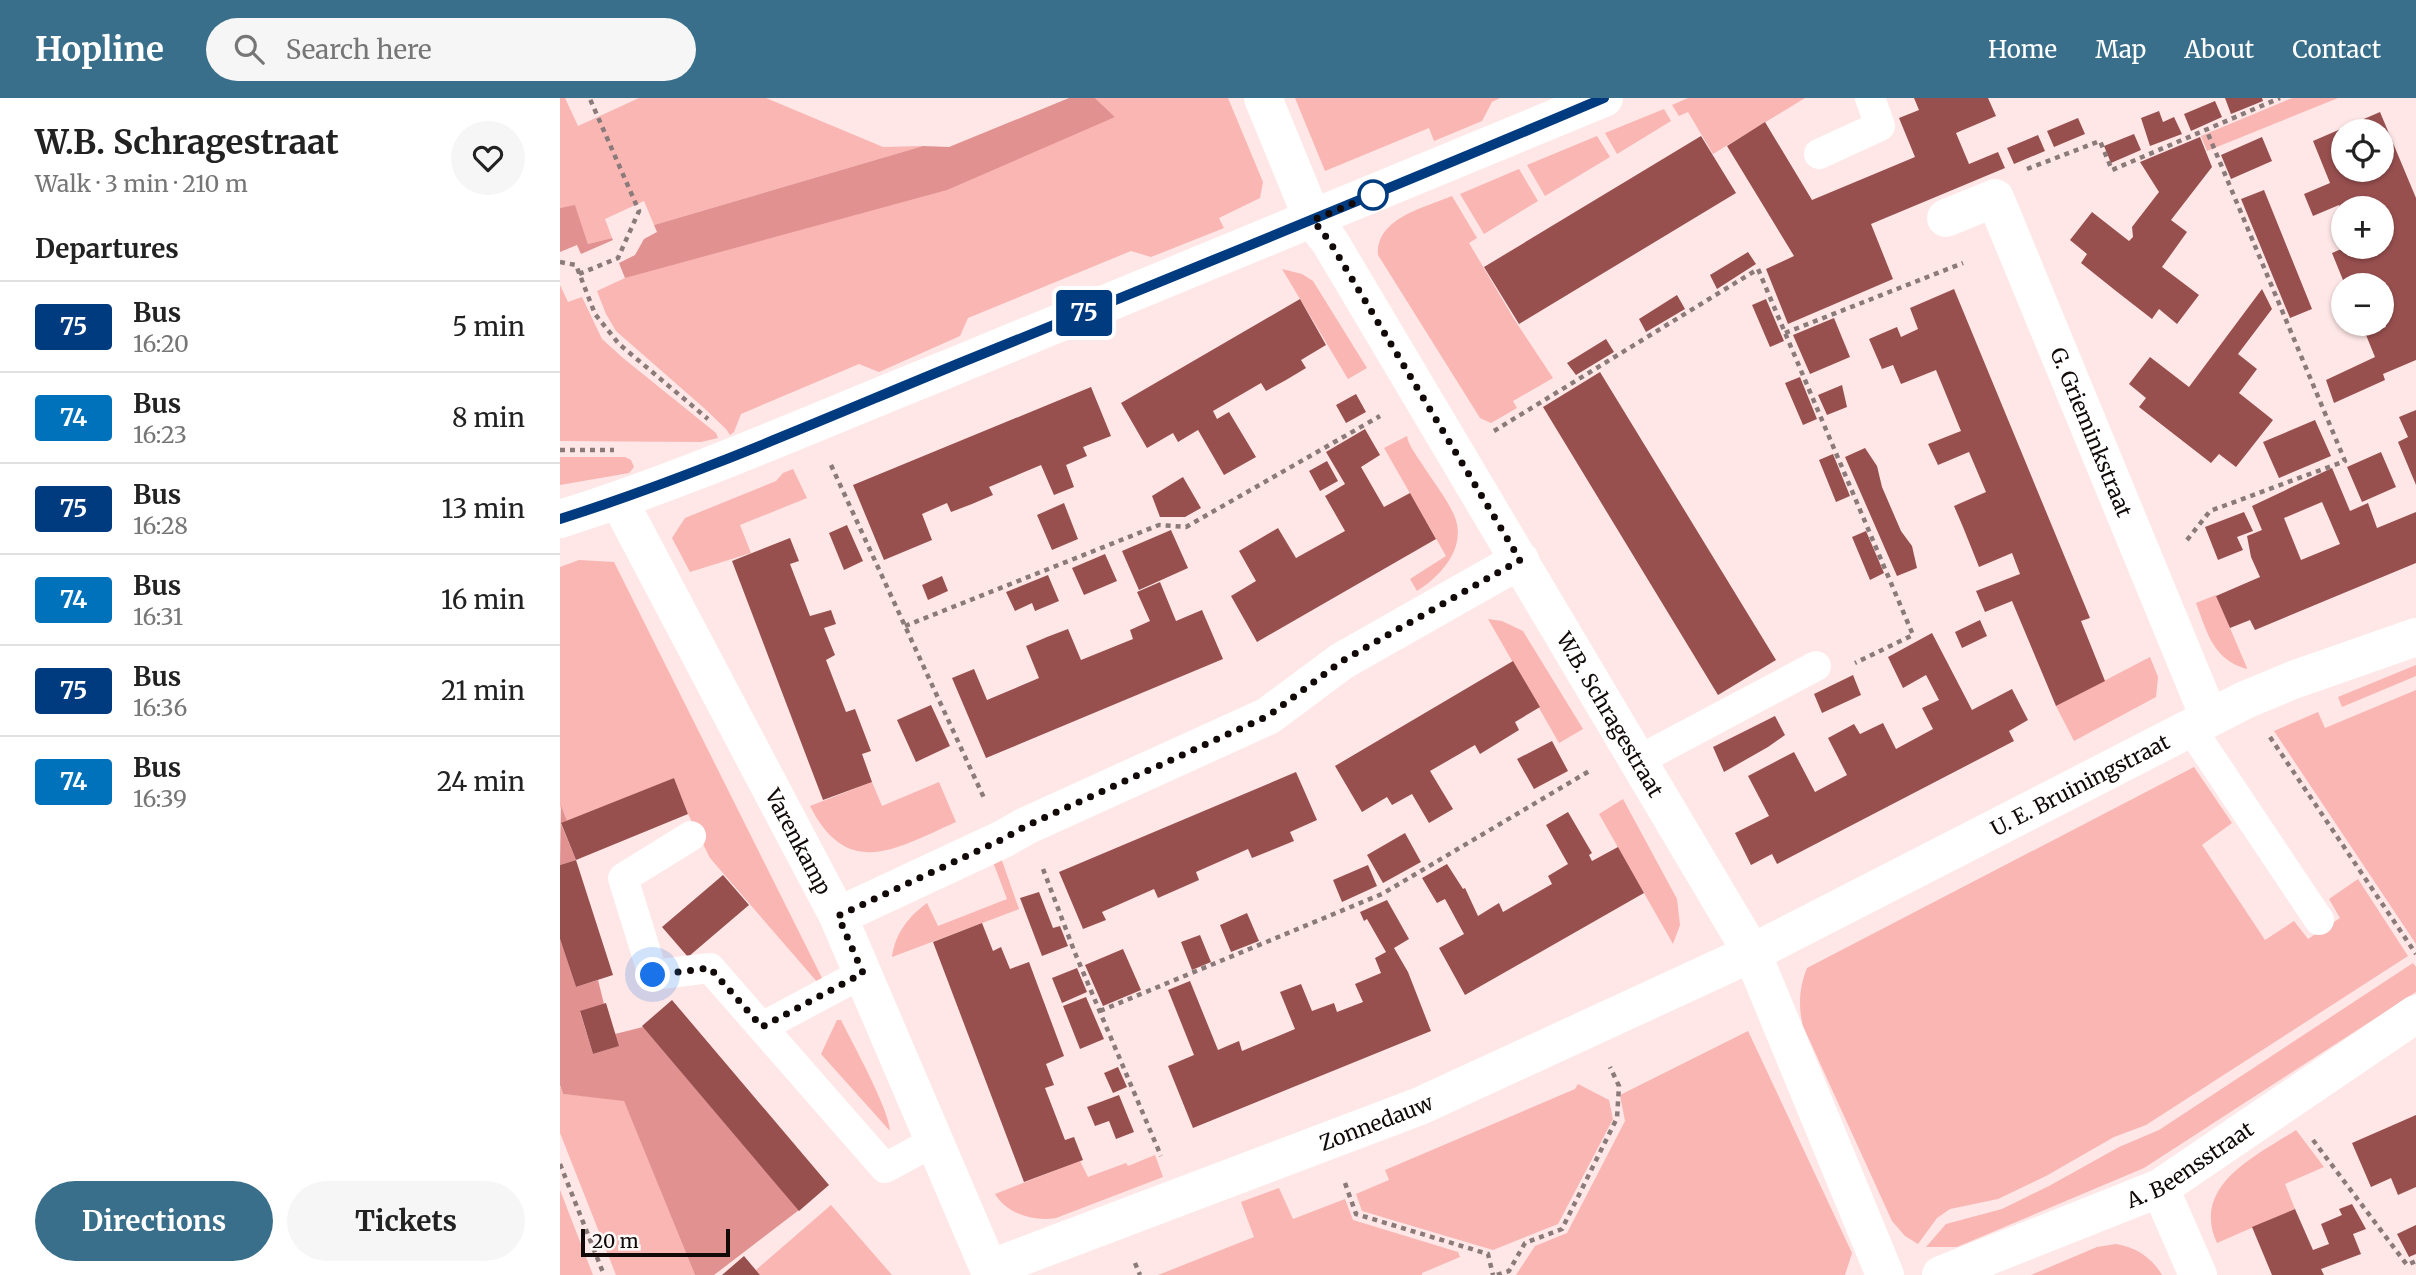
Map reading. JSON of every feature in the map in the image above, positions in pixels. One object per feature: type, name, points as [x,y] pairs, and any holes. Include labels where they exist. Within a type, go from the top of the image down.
[{"type":"street","name":"W.B. Schragestraat","points":[[1263,98],[1313,220],[1330,242],[1421,393],[1752,953],[1885,1275]]},
{"type":"street","points":[[560,519],[619,501],[741,452],[1313,220],[1604,98]]},
{"type":"street","points":[[1946,218],[1995,198]]},
{"type":"street","name":"G. Grieminkstraat","points":[[1995,198],[2154,582],[2200,722]]},
{"type":"street","name":"Varenkamp","points":[[619,501],[838,916],[989,1269]]},
{"type":"street","points":[[838,916],[1268,716],[1342,661],[1520,560]]},
{"type":"street","name":"U. E. Bruiningstraat","points":[[1752,953],[2245,699],[2416,638]]},
{"type":"street","name":"Zonnedauw","points":[[989,1269],[1420,1106],[1752,953]]},
{"type":"street","name":"A. Beensstraat","points":[[1941,1275],[2160,1188],[2416,1014]]},
{"type":"street","points":[[2160,1188],[2198,1275]]},
{"type":"lane","points":[[1819,154],[1880,125],[1870,98]]},
{"type":"lane","points":[[1634,753],[1815,666]]},
{"type":"lane","points":[[2200,722],[2319,920]]},
{"type":"lane","points":[[691,836],[623,878],[653,975],[710,968],[885,1168],[935,1141]]},
{"type":"lane","points":[[762,1027],[863,973]]},
{"type":"path","points":[[579,274],[618,258],[639,211],[590,99],[592,98]]},
{"type":"path","points":[[1995,198],[2004,179],[2100,141],[2112,170],[2280,98]]},
{"type":"path","points":[[2154,582],[2210,511],[2345,461],[2206,129]]},
{"type":"path","points":[[1785,333],[2014,244]]},
{"type":"path","points":[[560,262],[576,265],[595,314],[619,344],[650,368],[741,452]]},
{"type":"path","points":[[1457,454],[1758,270],[1913,635],[1823,679],[1815,666]]},
{"type":"path","points":[[905,626],[1158,525],[1186,527],[1421,393]]},
{"type":"path","points":[[812,423],[905,626],[1014,833],[1100,1011],[1178,1198]]},
{"type":"path","points":[[2245,699],[2416,954]]},
{"type":"path","points":[[1100,1011],[1382,894],[1634,753]]},
{"type":"path","points":[[1329,1140],[1356,1214],[1488,1254],[1495,1275],[1505,1274],[1510,1271],[1525,1243],[1562,1229],[1617,1118],[1619,1086],[1592,1027]]},
{"type":"path","points":[[2285,1103],[2407,1265],[2416,1261]]},
{"type":"path","points":[[560,1164],[604,1275]]},
{"type":"shaded area","points":[[560,98],[565,98],[578,126],[639,98],[766,98],[883,147],[923,146],[654,225],[644,201],[605,219],[612,238],[588,244],[575,206],[560,208]]},
{"type":"shaded area","points":[[1069,98],[1095,98],[1115,117],[947,190],[625,278],[619,263],[635,255],[644,239],[657,232],[654,225],[923,146],[949,147]]},
{"type":"shaded area","points":[[1095,98],[1228,98],[1263,182],[1260,198],[1219,218],[1224,228],[1151,257],[1131,251],[968,318],[960,336],[879,372],[859,364],[741,414],[734,432],[730,435],[704,408],[616,331],[606,314],[597,291],[625,278],[1115,117]]},
{"type":"shaded area","points":[[1295,98],[1500,98],[1492,102],[1482,121],[1434,141],[1429,128],[1325,171]]},
{"type":"shaded area","points":[[1688,98],[1805,98],[1713,154],[1688,112],[1679,116],[1672,105]]},
{"type":"shaded area","points":[[2292,98],[2338,98],[2207,151],[2201,136]]},
{"type":"shaded area","points":[[1664,109],[1671,121],[1617,154],[1605,133]]},
{"type":"shaded area","points":[[1597,136],[1610,157],[1545,196],[1527,165]]},
{"type":"shaded area","points":[[1519,169],[1538,201],[1484,234],[1460,194]]},
{"type":"shaded area","points":[[1452,196],[1477,238],[1469,243],[1553,378],[1513,401],[1517,408],[1491,423],[1480,418],[1378,255],[1379,242],[1393,223],[1416,210]]},
{"type":"shaded area","points":[[575,205],[588,244],[612,238],[613,240],[581,254],[577,245],[560,252],[560,208]]},
{"type":"shaded area","points":[[1282,269],[1302,274],[1313,281],[1367,368],[1348,379]]},
{"type":"shaded area","points":[[560,285],[568,302],[582,297],[602,339],[716,433],[718,438],[701,442],[560,441]]},
{"type":"shaded area","points":[[1407,436],[1413,450],[1451,508],[1458,538],[1443,569],[1417,591],[1410,579],[1446,556],[1384,448]]},
{"type":"shaded area","points":[[560,457],[625,457],[631,460],[634,467],[629,473],[560,485]]},
{"type":"shaded area","points":[[793,469],[807,498],[740,525],[751,553],[690,572],[672,538],[685,518],[776,481],[783,473]]},
{"type":"shaded area","points":[[579,560],[614,562],[824,982],[818,983],[710,858],[674,778],[567,821],[560,806],[560,567]]},
{"type":"shaded area","points":[[2216,595],[2247,669],[2226,659],[2208,634],[2196,603]]},
{"type":"shaded area","points":[[1488,619],[1502,621],[1523,631],[1583,729],[1559,743]]},
{"type":"shaded area","points":[[2150,657],[2158,677],[2156,697],[2074,741],[2056,706]]},
{"type":"shaded area","points":[[2416,665],[2416,676],[2342,707],[2338,697]]},
{"type":"shaded area","points":[[2416,690],[2416,944],[2274,731],[2318,712],[2325,728]]},
{"type":"shaded area","points":[[2194,767],[2232,823],[2202,845],[2265,940],[2294,921],[2308,939],[2340,918],[2329,899],[2358,879],[2408,956],[2146,1125],[2114,1137],[2046,1176],[1998,1199],[1950,1209],[1937,1218],[1918,1244],[1905,1236],[1892,1221],[1803,1026],[1800,997],[1807,968]]},
{"type":"shaded area","points":[[872,782],[882,806],[939,782],[956,822],[914,841],[875,852],[857,851],[841,844],[825,829],[810,806]]},
{"type":"shaded area","points":[[1623,799],[1677,899],[1680,925],[1673,944],[1599,814]]},
{"type":"shaded area","points":[[561,806],[567,821],[561,824],[576,860],[560,865]]},
{"type":"shaded area","points":[[1001,858],[1019,909],[892,957],[896,941],[904,927],[927,903],[938,926],[1007,899],[993,862]]},
{"type":"shaded area","points":[[560,939],[576,987],[598,980],[604,1004],[580,1012],[593,1054],[618,1046],[615,1034],[643,1027],[799,1210],[714,1275],[695,1275],[624,1101],[563,1094],[560,1085]]},
{"type":"shaded area","points":[[2413,963],[2416,967],[2416,992],[2144,1168],[1957,1247],[1926,1247],[1946,1224],[2002,1209],[2119,1147],[2159,1130]]},
{"type":"shaded area","points":[[837,1020],[841,1020],[870,1076],[884,1108],[890,1131],[821,1054]]},
{"type":"shaded area","points":[[1748,1031],[1852,1253],[1845,1275],[1516,1275],[1535,1246],[1567,1233],[1625,1121],[1620,1095]]},
{"type":"shaded area","points":[[1578,1084],[1609,1100],[1613,1119],[1558,1224],[1493,1250],[1362,1211],[1356,1194],[1389,1180],[1385,1170],[1575,1089]]},
{"type":"shaded area","points":[[560,1086],[563,1094],[624,1100],[695,1275],[616,1275],[560,1133]]},
{"type":"shaded area","points":[[2296,1130],[2324,1167],[2285,1184],[2295,1209],[2217,1243],[2211,1223],[2213,1204],[2220,1188],[2247,1161]]},
{"type":"shaded area","points":[[1155,1155],[1163,1177],[1056,1218],[1039,1219],[1022,1215],[1007,1207],[995,1194],[1080,1161],[1088,1177]]},
{"type":"shaded area","points":[[1279,1188],[1293,1219],[1345,1199],[1353,1220],[1458,1252],[1460,1257],[1422,1275],[1158,1275],[1254,1237],[1241,1202]]},
{"type":"shaded area","points":[[560,1190],[593,1275],[560,1275]]},
{"type":"shaded area","points":[[831,1205],[892,1275],[760,1275],[756,1270]]},
{"type":"shaded area","points":[[2116,1244],[2143,1254],[2162,1275],[2031,1275],[2097,1247]]},
{"type":"building","points":[[1914,98],[1988,98],[1996,116],[1956,133],[1969,164],[1998,152],[2005,168],[1871,224],[1893,279],[1788,324],[1766,269],[1794,256],[1727,146],[1765,122],[1812,200],[1915,157],[1899,118],[1919,110]]},
{"type":"building","points":[[2225,98],[2262,98],[2263,101],[2231,114]]},
{"type":"building","points":[[2215,101],[2222,117],[2191,131],[2184,114]]},
{"type":"building","points":[[2159,111],[2163,122],[2174,117],[2182,134],[2150,146],[2141,118]]},
{"type":"building","points":[[2380,112],[2383,119],[2364,119]]},
{"type":"building","points":[[2078,118],[2085,134],[2054,147],[2047,131]]},
{"type":"building","points":[[2331,133],[2331,182],[2394,182],[2394,145],[2416,198],[2416,360],[2383,374],[2385,380],[2334,403],[2326,380],[2375,357],[2366,336],[2394,336],[2394,273],[2340,273],[2334,259],[2394,259],[2394,196],[2331,196],[2331,208],[2313,216],[2304,194],[2330,183],[2313,141]]},
{"type":"building","points":[[2134,134],[2141,150],[2111,163],[2104,146]]},
{"type":"building","points":[[2038,135],[2045,151],[2014,164],[2007,148]]},
{"type":"building","points":[[1701,136],[1736,193],[1519,324],[1484,267]]},
{"type":"building","points":[[2200,137],[2212,167],[2171,220],[2187,232],[2162,267],[2199,295],[2177,324],[2159,309],[2152,319],[2116,291],[2081,263],[2087,254],[2070,240],[2092,212],[2129,241],[2133,237],[2132,227],[2159,192],[2140,162]]},
{"type":"building","points":[[2262,137],[2272,161],[2231,179],[2221,155]]},
{"type":"building","points":[[2264,190],[2312,309],[2290,318],[2241,199]]},
{"type":"building","points":[[1748,252],[1756,264],[1717,289],[1710,275]]},
{"type":"building","points":[[1954,289],[2090,618],[2081,621],[2105,681],[2056,706],[2012,601],[1985,612],[1976,591],[2020,574],[2012,553],[1979,567],[1954,506],[1986,492],[1969,452],[1938,465],[1928,444],[1961,431],[1936,370],[1901,384],[1893,365],[1882,369],[1869,339],[1897,327],[1901,337],[1918,329],[1910,308]]},
{"type":"building","points":[[2262,289],[2272,309],[2238,354],[2257,369],[2239,393],[2273,420],[2236,467],[2219,454],[2211,463],[2139,407],[2146,398],[2129,384],[2150,357],[2189,387]]},
{"type":"building","points":[[1677,295],[1685,309],[1646,332],[1639,319]]},
{"type":"building","points":[[1300,299],[1326,345],[1301,360],[1306,368],[1286,380],[1266,391],[1261,383],[1213,411],[1217,419],[1229,412],[1256,457],[1224,475],[1198,430],[1178,442],[1173,433],[1147,448],[1121,403]]},
{"type":"building","points":[[1766,299],[1784,341],[1770,347],[1752,305]]},
{"type":"building","points":[[1834,318],[1850,357],[1810,374],[1793,335]]},
{"type":"building","points":[[1606,339],[1614,352],[1576,375],[1567,363]]},
{"type":"building","points":[[1600,372],[1776,660],[1718,695],[1543,407]]},
{"type":"building","points":[[1800,377],[1817,419],[1803,425],[1785,383]]},
{"type":"building","points":[[1842,385],[1847,407],[1827,415],[1818,395]]},
{"type":"building","points":[[1091,387],[1111,436],[1083,447],[1087,456],[1066,465],[1074,487],[1054,495],[1041,465],[989,487],[993,495],[972,504],[951,512],[947,503],[922,514],[932,540],[884,560],[853,485]]},
{"type":"building","points":[[1356,394],[1366,412],[1346,423],[1336,405]]},
{"type":"building","points":[[2416,410],[2416,485],[2398,442],[2408,437],[2399,417]]},
{"type":"building","points":[[2315,420],[2331,456],[2279,478],[2263,442]]},
{"type":"building","points":[[1365,429],[1380,455],[1361,467],[1384,507],[1410,493],[1436,539],[1257,642],[1231,596],[1256,581],[1239,551],[1278,528],[1296,558],[1345,531],[1325,496],[1345,484],[1326,452]]},
{"type":"building","points":[[1865,448],[1877,466],[1882,487],[1901,531],[1912,546],[1917,568],[1897,576],[1845,457]]},
{"type":"building","points":[[2381,452],[2396,487],[2362,502],[2347,467]]},
{"type":"building","points":[[1833,454],[1850,496],[1836,502],[1819,460]]},
{"type":"building","points":[[1327,461],[1338,481],[1320,491],[1309,471]]},
{"type":"building","points":[[2332,468],[2350,511],[2368,503],[2377,528],[2416,512],[2416,563],[2255,630],[2250,620],[2230,628],[2216,596],[2260,577],[2251,557],[2247,536],[2262,530],[2252,506]],"holes":[[[2322,502],[2340,544],[2301,560],[2284,518]]]},
{"type":"building","points":[[1183,477],[1201,508],[1185,517],[1160,517],[1152,496]]},
{"type":"building","points":[[1064,503],[1078,539],[1052,550],[1037,515]]},
{"type":"building","points":[[2244,512],[2253,531],[2237,537],[2243,550],[2218,560],[2205,527]]},
{"type":"building","points":[[847,525],[863,561],[844,570],[829,533]]},
{"type":"building","points":[[1171,530],[1188,568],[1139,590],[1122,551]]},
{"type":"building","points":[[1866,531],[1884,573],[1870,580],[1852,537]]},
{"type":"building","points":[[790,538],[799,561],[790,564],[810,616],[831,610],[836,624],[824,628],[835,655],[826,660],[846,712],[855,709],[871,751],[862,754],[872,782],[823,800],[732,561]]},
{"type":"building","points":[[1105,554],[1117,581],[1084,595],[1072,568]]},
{"type":"building","points":[[1048,575],[1059,601],[1035,611],[1032,603],[1015,611],[1006,592]]},
{"type":"building","points":[[942,576],[948,591],[928,600],[922,585]]},
{"type":"building","points":[[1160,582],[1176,621],[1202,610],[1223,659],[986,758],[952,678],[974,669],[987,700],[1039,678],[1026,646],[1047,637],[1068,629],[1081,660],[1133,639],[1130,630],[1150,621],[1137,592]]},
{"type":"building","points":[[1980,620],[1987,636],[1962,648],[1955,632]]},
{"type":"building","points":[[1932,633],[1972,710],[2012,689],[2028,720],[2009,731],[2014,741],[1777,864],[1772,854],[1751,865],[1735,833],[1769,816],[1748,776],[1794,752],[1815,792],[1847,775],[1828,738],[1854,724],[1860,734],[1883,723],[1896,749],[1933,729],[1922,708],[1939,700],[1926,675],[1903,688],[1888,657]]},
{"type":"building","points":[[1513,661],[1540,707],[1515,722],[1519,730],[1480,754],[1475,745],[1430,771],[1453,809],[1429,823],[1412,794],[1392,805],[1387,797],[1362,812],[1335,766]]},
{"type":"building","points":[[1853,675],[1861,695],[1822,713],[1814,694]]},
{"type":"building","points":[[931,705],[950,746],[916,762],[897,720]]},
{"type":"building","points":[[1775,716],[1785,735],[1724,772],[1713,747]]},
{"type":"building","points":[[1552,741],[1568,771],[1534,789],[1517,759]]},
{"type":"building","points":[[1296,772],[1317,820],[1290,832],[1294,841],[1252,858],[1248,849],[1196,872],[1199,880],[1158,898],[1154,889],[1102,912],[1106,920],[1083,929],[1059,872]]},
{"type":"building","points":[[674,778],[688,814],[576,860],[561,823]]},
{"type":"building","points":[[1568,812],[1592,853],[1589,855],[1592,861],[1618,847],[1644,893],[1465,995],[1439,948],[1464,934],[1445,899],[1437,903],[1422,878],[1447,864],[1463,889],[1465,888],[1478,916],[1499,903],[1503,912],[1552,884],[1548,876],[1568,864],[1546,825]]},
{"type":"building","points":[[1405,833],[1421,862],[1383,883],[1367,855]]},
{"type":"building","points":[[576,860],[613,975],[576,987],[560,939],[560,865]]},
{"type":"building","points":[[1368,865],[1377,886],[1342,902],[1333,880]]},
{"type":"building","points":[[723,875],[749,905],[688,957],[662,927]]},
{"type":"building","points":[[1039,892],[1053,928],[1060,926],[1068,946],[1042,956],[1020,898]]},
{"type":"building","points":[[1387,900],[1409,939],[1394,948],[1408,972],[1431,1031],[1193,1128],[1168,1066],[1194,1055],[1168,990],[1190,981],[1218,1050],[1239,1041],[1242,1051],[1295,1029],[1280,992],[1301,984],[1312,1011],[1334,1003],[1337,1012],[1363,1002],[1355,984],[1381,973],[1375,958],[1386,952],[1360,912]]},
{"type":"building","points":[[1247,913],[1259,941],[1231,952],[1220,925]]},
{"type":"building","points":[[982,923],[993,951],[1001,947],[1010,969],[1029,962],[1064,1056],[1046,1064],[1054,1085],[1045,1088],[1065,1140],[1074,1137],[1083,1160],[1024,1182],[933,942]]},
{"type":"building","points":[[1200,935],[1211,962],[1192,970],[1181,942]]},
{"type":"building","points":[[1123,949],[1141,990],[1103,1006],[1085,965]]},
{"type":"building","points":[[1077,968],[1087,992],[1062,1003],[1052,978]]},
{"type":"building","points":[[1086,997],[1104,1039],[1080,1049],[1063,1006]]},
{"type":"building","points":[[672,1000],[829,1185],[799,1211],[642,1026]]},
{"type":"building","points":[[606,1003],[619,1046],[593,1054],[580,1011]]},
{"type":"building","points":[[1118,1067],[1127,1087],[1113,1093],[1104,1073]]},
{"type":"building","points":[[1119,1095],[1134,1132],[1116,1139],[1109,1121],[1095,1126],[1087,1107]]},
{"type":"building","points":[[2416,1115],[2416,1187],[2398,1195],[2391,1178],[2371,1187],[2352,1143]]},
{"type":"building","points":[[2352,1204],[2366,1229],[2353,1234],[2361,1254],[2321,1269],[2324,1275],[2272,1275],[2252,1227],[2295,1209],[2313,1250],[2329,1244],[2321,1224],[2342,1215],[2339,1209]]},
{"type":"building","points":[[2416,1225],[2416,1254],[2409,1257],[2397,1234]]},
{"type":"building","points":[[744,1256],[760,1275],[722,1275]]},
{"type":"bus line","name":"75","points":[[560,519],[619,501],[1313,220],[1604,98]]},
{"type":"route","points":[[653,975],[710,968],[762,1027],[863,973],[838,916],[1026,826],[1268,716],[1342,661],[1520,560],[1330,242],[1313,220],[1373,195]]}]
